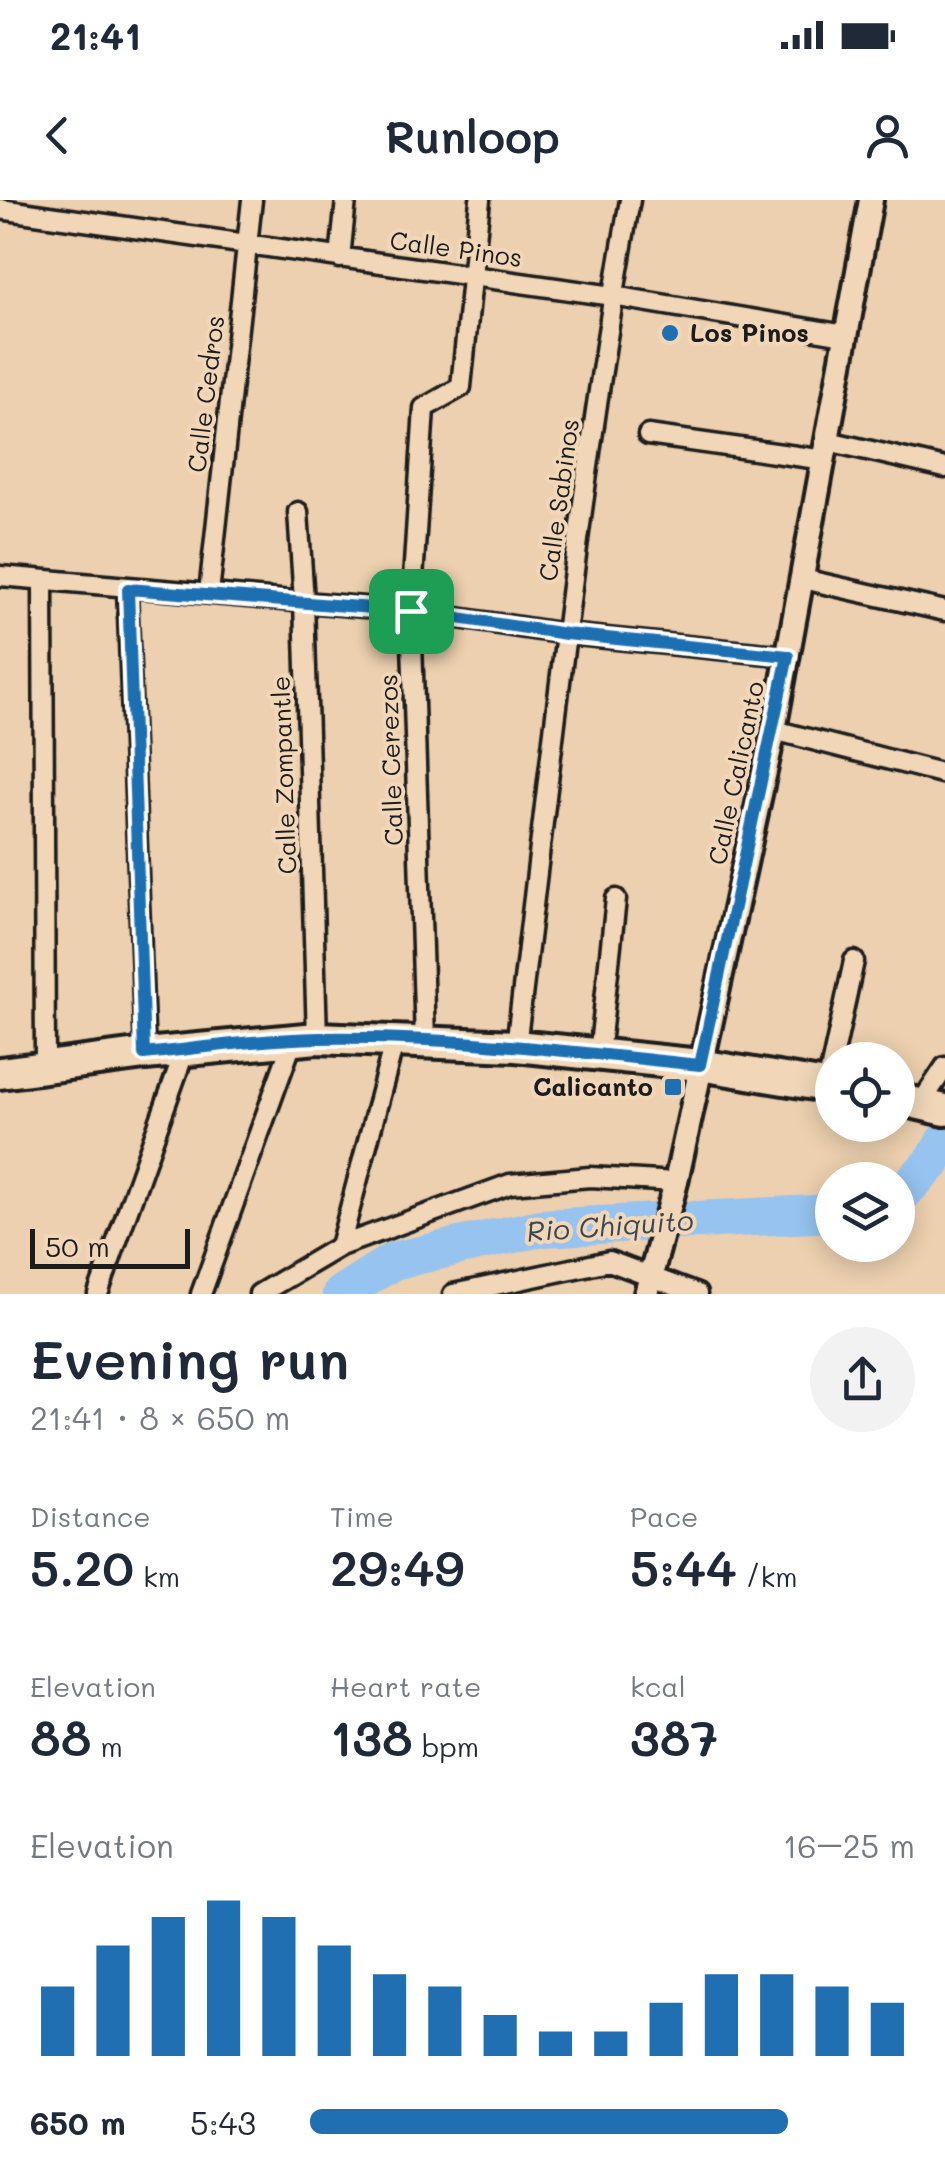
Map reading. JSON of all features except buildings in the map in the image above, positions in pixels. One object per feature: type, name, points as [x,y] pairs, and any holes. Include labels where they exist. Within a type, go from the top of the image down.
[{"type":"main road","points":[[0,1074],[144,1054],[305,1039],[410,1040],[516,1046],[700,1065],[815,1084]]},
{"type":"street","name":"Calle Cedros","points":[[209,593],[252,200]]},
{"type":"street","points":[[340,258],[346,200]]},
{"type":"street","name":"Calle Cerezos","points":[[340,1246],[410,1040],[411,611],[424,408],[461,387],[480,200]]},
{"type":"street","name":"Calle Sabinos","points":[[516,1046],[566,634],[630,200]]},
{"type":"street","name":"Calle Calicanto","points":[[647,1286],[674,1192],[774,730],[871,200]]},
{"type":"street","name":"Calle Pinos","points":[[0,209],[613,296],[845,335]]},
{"type":"street","points":[[648,435],[826,450],[945,468]]},
{"type":"street","name":"Calle Zompantle","points":[[298,512],[304,602],[305,1039]]},
{"type":"street","points":[[0,576],[411,611],[566,634],[788,656]]},
{"type":"street","points":[[803,579],[945,611]]},
{"type":"street","points":[[43,581],[45,1068]]},
{"type":"street","points":[[128,589],[144,1054]]},
{"type":"street","points":[[774,730],[945,774]]},
{"type":"street","points":[[599,1055],[616,899]]},
{"type":"street","points":[[838,1042],[854,961]]},
{"type":"street","points":[[201,1294],[305,1039]]},
{"type":"street","points":[[98,1294],[185,1050]]},
{"type":"street","points":[[925,1105],[945,1067]]},
{"type":"street","points":[[259,1294],[340,1246],[510,1184],[590,1177],[674,1192]]},
{"type":"street","points":[[453,1294],[609,1261],[647,1286],[697,1294]]},
{"type":"waterway","name":"Rio Chiquito","points":[[915,1180],[945,1142]]},
{"type":"waterway","name":"Rio Chiquito","points":[[341,1294],[393,1261],[540,1228],[815,1214]]},
{"type":"place","name":"Los Pinos","points":[[670,333]]},
{"type":"place","name":"Calicanto","points":[[673,1087]]},
{"type":"route","points":[[128,589],[411,611],[566,634],[788,656],[700,1065],[516,1046],[395,1039],[317,1038],[144,1054],[128,589]]}]
